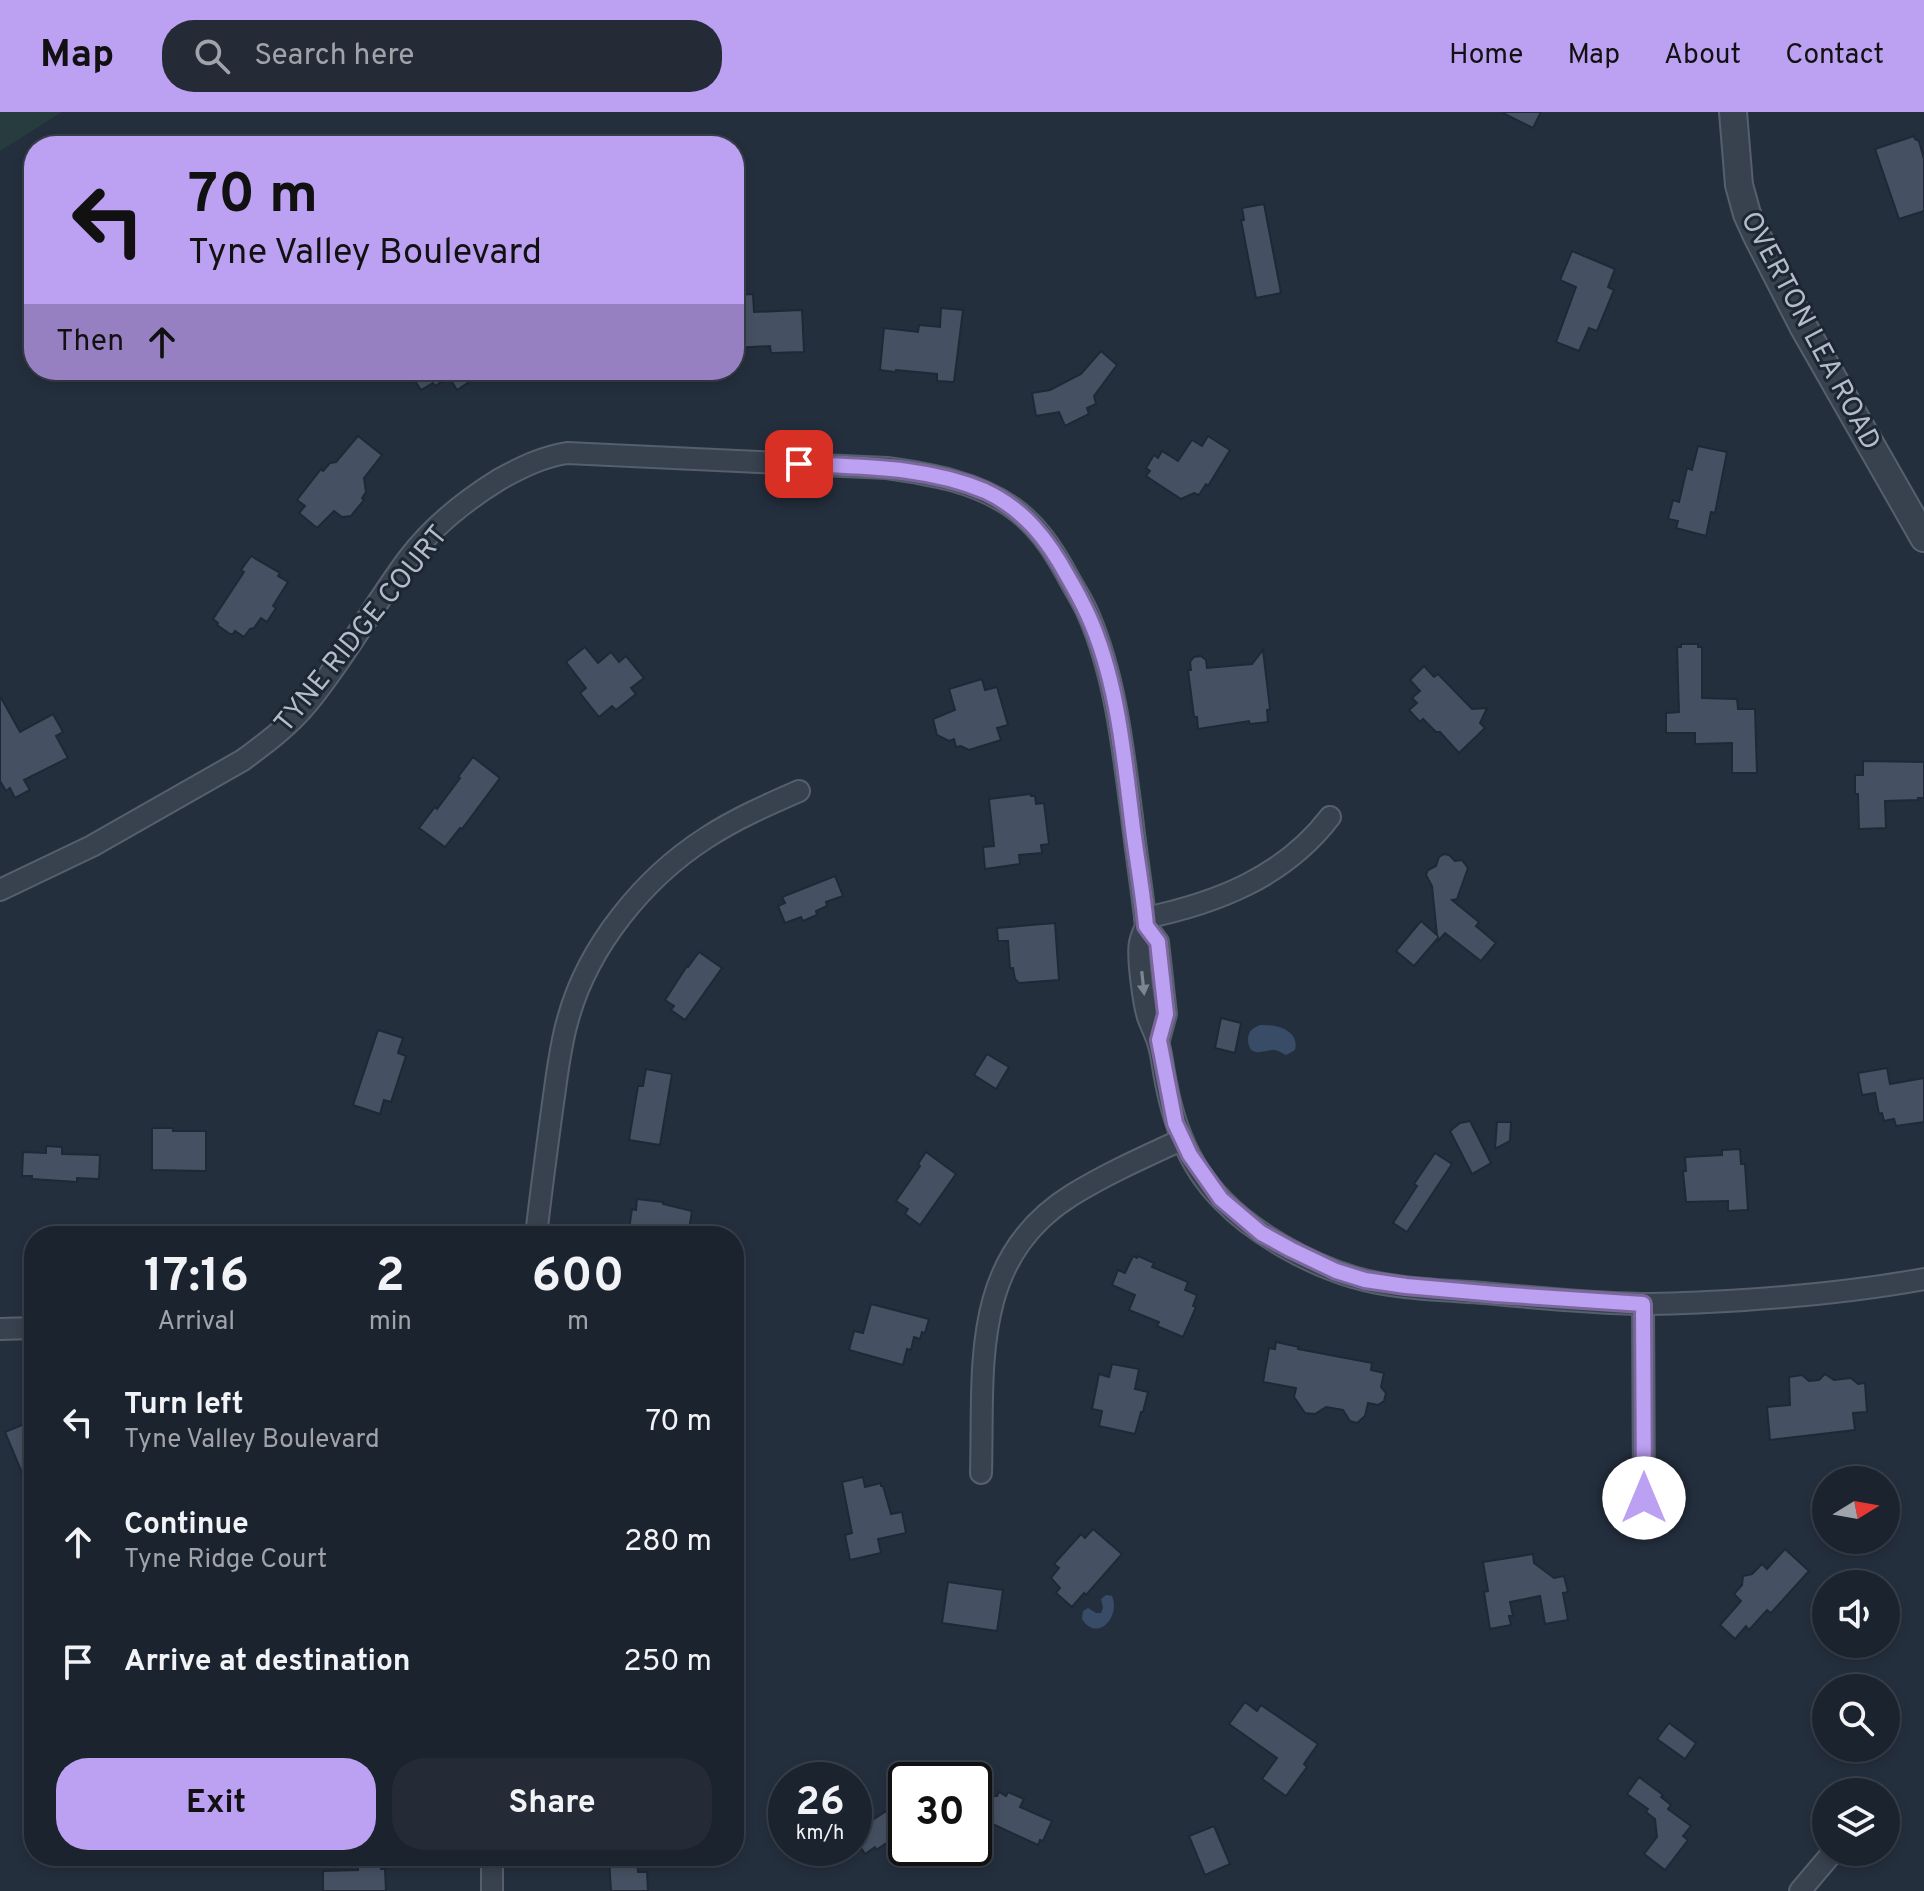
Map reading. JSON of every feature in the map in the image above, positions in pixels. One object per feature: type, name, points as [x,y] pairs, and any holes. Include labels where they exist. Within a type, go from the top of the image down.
[{"type":"street","name":"OVERTON LEA ROAD","points":[[1733,112],[1739,185],[1747,214],[1803,326],[1924,538]]},
{"type":"street","name":"TYNE RIDGE COURT","points":[[0,890],[92,846],[243,760],[265,744],[286,727],[313,696],[409,557],[426,538],[483,489],[536,460],[567,453],[887,468],[915,472],[985,491],[1011,506],[1044,537],[1088,614],[1109,680],[1124,758],[1146,922],[1158,942],[1166,1014],[1159,1040],[1169,1098],[1181,1140],[1202,1175],[1238,1215],[1261,1233],[1290,1249],[1352,1277],[1437,1289],[1643,1304],[1815,1295],[1924,1279]]},
{"type":"street","points":[[537,1226],[553,1099],[565,1033],[576,997],[593,960],[641,893],[683,855],[732,823],[799,791]]},
{"type":"street","points":[[1146,922],[1262,878],[1304,847],[1330,817]]},
{"type":"street","points":[[981,1473],[987,1332],[995,1290],[1011,1256],[1035,1225],[1070,1196],[1181,1140]]},
{"type":"street","points":[[1643,1304],[1644,1498]]},
{"type":"street","points":[[0,1329],[24,1328]]},
{"type":"street","points":[[492,1866],[492,1891]]},
{"type":"street","points":[[1800,1891],[1821,1866]]},
{"type":"green space","points":[[0,112],[62,112],[0,151]]},
{"type":"water","points":[[1260,1025],[1279,1027],[1290,1033],[1296,1043],[1295,1050],[1286,1055],[1276,1050],[1251,1050],[1249,1034]]},
{"type":"water","points":[[1106,1595],[1112,1596],[1114,1604],[1110,1619],[1100,1628],[1088,1626],[1082,1619],[1083,1611],[1088,1608],[1101,1613],[1101,1599]]},
{"type":"building","points":[[1501,112],[1541,112],[1533,128]]},
{"type":"building","points":[[1914,136],[1919,141],[1924,159],[1924,211],[1899,219],[1875,149]]},
{"type":"building","points":[[1264,204],[1281,293],[1256,298],[1241,220],[1244,220],[1242,208]]},
{"type":"building","points":[[1572,251],[1615,269],[1608,287],[1614,290],[1597,331],[1589,328],[1579,351],[1556,342],[1576,287],[1560,280]]},
{"type":"building","points":[[744,294],[753,294],[754,312],[802,310],[804,352],[771,353],[770,346],[744,347]]},
{"type":"building","points":[[941,308],[963,310],[954,382],[937,381],[937,374],[880,370],[884,328],[918,332],[919,325],[940,327]]},
{"type":"building","points":[[1101,351],[1117,365],[1094,396],[1096,404],[1087,408],[1089,414],[1065,426],[1059,412],[1036,416],[1032,393],[1050,390],[1081,374]]},
{"type":"building","points":[[414,380],[444,380],[435,386],[433,383],[421,390]]},
{"type":"building","points":[[451,380],[468,380],[469,382],[457,390]]},
{"type":"building","points":[[358,436],[382,455],[364,478],[364,500],[351,516],[342,517],[334,511],[317,528],[299,513],[305,506],[297,500],[321,469],[323,471],[330,463],[336,462]]},
{"type":"building","points":[[1208,436],[1230,450],[1199,495],[1194,493],[1181,499],[1146,476],[1150,471],[1146,468],[1154,455],[1158,458],[1162,451],[1178,461],[1192,440],[1202,446]]},
{"type":"building","points":[[1698,446],[1727,452],[1715,513],[1711,512],[1706,536],[1676,528],[1678,521],[1668,519],[1673,500],[1679,502],[1687,468],[1692,470]]},
{"type":"building","points":[[251,556],[280,573],[278,576],[288,582],[267,622],[261,618],[244,637],[235,631],[230,634],[213,619]]},
{"type":"building","points":[[1681,644],[1698,644],[1702,647],[1702,698],[1737,699],[1738,709],[1755,709],[1757,773],[1732,773],[1732,743],[1695,744],[1695,733],[1666,733],[1666,713],[1679,712],[1677,647]]},
{"type":"building","points":[[585,647],[598,663],[611,652],[619,662],[626,656],[644,678],[631,688],[636,694],[616,710],[612,706],[599,717],[580,693],[586,688],[566,662]]},
{"type":"building","points":[[1263,650],[1270,709],[1267,710],[1268,722],[1250,724],[1249,721],[1198,729],[1188,670],[1191,670],[1190,662],[1194,657],[1201,656],[1206,660],[1207,668],[1252,664]]},
{"type":"building","points":[[1424,666],[1434,677],[1438,674],[1472,709],[1487,708],[1480,723],[1485,728],[1459,753],[1440,732],[1436,732],[1423,719],[1420,722],[1409,710],[1417,703],[1412,698],[1420,691],[1410,680]]},
{"type":"building","points":[[982,679],[985,690],[997,687],[1008,725],[997,728],[1001,740],[969,750],[956,747],[954,739],[949,741],[937,735],[933,719],[955,710],[949,689]]},
{"type":"building","points":[[0,696],[20,732],[53,714],[63,732],[56,736],[68,758],[24,780],[30,790],[15,798],[10,788],[6,791],[0,781]]},
{"type":"building","points":[[473,757],[500,778],[445,847],[419,828],[435,807],[437,809]]},
{"type":"building","points":[[1863,761],[1924,762],[1924,798],[1885,801],[1886,828],[1859,829],[1855,775],[1863,775]]},
{"type":"building","points":[[1035,796],[1036,804],[1044,803],[1049,844],[1041,845],[1042,853],[1019,855],[1020,864],[985,869],[983,847],[994,846],[989,799]]},
{"type":"building","points":[[1444,854],[1455,861],[1462,860],[1468,868],[1457,899],[1452,900],[1479,922],[1476,926],[1496,943],[1481,961],[1445,933],[1414,966],[1396,951],[1421,921],[1437,935],[1432,886],[1426,875]]},
{"type":"building","points":[[835,876],[843,896],[826,902],[827,906],[816,911],[817,915],[803,921],[801,917],[785,923],[778,906],[785,903],[782,897]]},
{"type":"building","points":[[1055,923],[1059,980],[1019,983],[1013,968],[1010,968],[1008,941],[998,941],[997,928]]},
{"type":"building","points":[[699,952],[722,968],[685,1020],[671,1010],[674,1006],[665,1000]]},
{"type":"building","points":[[1221,1018],[1241,1023],[1235,1053],[1215,1048]]},
{"type":"building","points":[[378,1030],[403,1038],[398,1053],[406,1056],[391,1102],[384,1100],[380,1114],[353,1105]]},
{"type":"building","points":[[987,1054],[1009,1067],[996,1089],[974,1075]]},
{"type":"building","points":[[1887,1068],[1890,1084],[1924,1078],[1924,1122],[1896,1126],[1894,1119],[1884,1121],[1882,1113],[1879,1114],[1875,1093],[1862,1095],[1858,1073]]},
{"type":"building","points":[[646,1069],[672,1074],[660,1145],[629,1140],[638,1086],[643,1086]]},
{"type":"building","points":[[1470,1121],[1491,1163],[1472,1174],[1450,1131],[1460,1123]]},
{"type":"building","points":[[1497,1122],[1511,1122],[1510,1141],[1495,1149]]},
{"type":"building","points":[[152,1128],[206,1131],[206,1171],[152,1170]]},
{"type":"building","points":[[46,1146],[62,1147],[62,1154],[100,1155],[99,1179],[77,1178],[77,1182],[22,1176],[23,1152],[46,1153]]},
{"type":"building","points":[[1740,1149],[1741,1164],[1745,1164],[1748,1210],[1728,1211],[1728,1201],[1686,1202],[1685,1157],[1722,1155],[1722,1150]]},
{"type":"building","points":[[926,1152],[956,1174],[920,1225],[905,1214],[908,1209],[896,1201]]},
{"type":"building","points":[[1435,1153],[1452,1164],[1407,1232],[1393,1223]]},
{"type":"building","points":[[637,1199],[663,1202],[692,1211],[690,1226],[629,1226],[632,1209],[636,1210]]},
{"type":"building","points":[[1133,1256],[1154,1263],[1152,1267],[1188,1282],[1185,1290],[1197,1295],[1193,1306],[1196,1307],[1183,1337],[1157,1326],[1159,1322],[1129,1310],[1135,1295],[1112,1285],[1118,1270],[1125,1273]]},
{"type":"building","points":[[871,1304],[929,1319],[925,1333],[922,1332],[920,1339],[914,1337],[911,1350],[907,1349],[903,1365],[849,1350],[854,1331],[863,1333]]},
{"type":"building","points":[[1276,1342],[1372,1363],[1371,1370],[1384,1373],[1381,1387],[1386,1393],[1384,1401],[1378,1405],[1368,1403],[1365,1416],[1357,1423],[1350,1421],[1343,1410],[1326,1407],[1315,1414],[1305,1413],[1294,1397],[1296,1388],[1263,1382],[1269,1348],[1275,1349]]},
{"type":"building","points":[[1112,1364],[1139,1369],[1135,1389],[1148,1392],[1135,1434],[1099,1426],[1102,1411],[1092,1409],[1099,1374],[1109,1377]]},
{"type":"building","points":[[1825,1374],[1834,1380],[1851,1378],[1858,1384],[1865,1383],[1867,1412],[1853,1413],[1855,1430],[1770,1440],[1767,1407],[1790,1405],[1789,1377],[1802,1375],[1809,1381],[1819,1380]]},
{"type":"building","points":[[24,1424],[24,1472],[22,1473],[5,1432]]},
{"type":"building","points":[[863,1477],[865,1487],[881,1483],[891,1514],[902,1512],[906,1533],[878,1539],[881,1553],[850,1560],[845,1535],[852,1533],[842,1482]]},
{"type":"building","points":[[1093,1529],[1122,1554],[1072,1607],[1056,1593],[1060,1588],[1051,1578],[1059,1568],[1054,1564],[1081,1534],[1085,1538]]},
{"type":"building","points":[[1785,1549],[1809,1571],[1771,1613],[1767,1610],[1749,1630],[1746,1626],[1735,1639],[1720,1625],[1741,1601],[1734,1594],[1742,1585],[1743,1576],[1752,1574],[1762,1564],[1767,1569]]},
{"type":"building","points":[[1533,1554],[1534,1563],[1554,1578],[1564,1576],[1568,1592],[1563,1593],[1568,1620],[1545,1624],[1540,1596],[1510,1602],[1511,1625],[1490,1629],[1483,1562]]},
{"type":"building","points":[[948,1582],[1003,1590],[997,1631],[942,1623]]},
{"type":"building","points":[[1245,1702],[1257,1711],[1261,1705],[1318,1744],[1304,1764],[1307,1767],[1286,1796],[1262,1779],[1277,1758],[1229,1724]]},
{"type":"building","points":[[1669,1723],[1696,1743],[1685,1759],[1657,1739]]},
{"type":"building","points":[[1639,1777],[1663,1795],[1661,1797],[1671,1805],[1668,1809],[1691,1826],[1683,1836],[1688,1840],[1665,1870],[1644,1854],[1657,1837],[1655,1819],[1646,1812],[1648,1809],[1627,1794]]},
{"type":"building","points":[[999,1792],[1006,1796],[1008,1792],[1024,1799],[1020,1807],[1052,1821],[1038,1845],[992,1824],[992,1795],[997,1796]]},
{"type":"building","points":[[888,1810],[888,1842],[876,1850],[875,1847],[872,1849],[872,1820]]},
{"type":"building","points":[[1214,1826],[1230,1864],[1205,1875],[1189,1836]]},
{"type":"building","points":[[358,1866],[381,1866],[385,1869],[386,1891],[323,1891],[323,1871],[358,1870]]},
{"type":"building","points":[[609,1866],[638,1866],[638,1872],[647,1872],[648,1891],[611,1891]]},
{"type":"route","points":[[799,464],[887,468],[950,480],[985,491],[1011,506],[1044,537],[1088,614],[1109,680],[1124,758],[1146,926],[1158,942],[1166,1014],[1159,1040],[1169,1098],[1181,1140],[1202,1175],[1221,1199],[1261,1233],[1352,1277],[1437,1289],[1643,1304],[1644,1498]]}]
